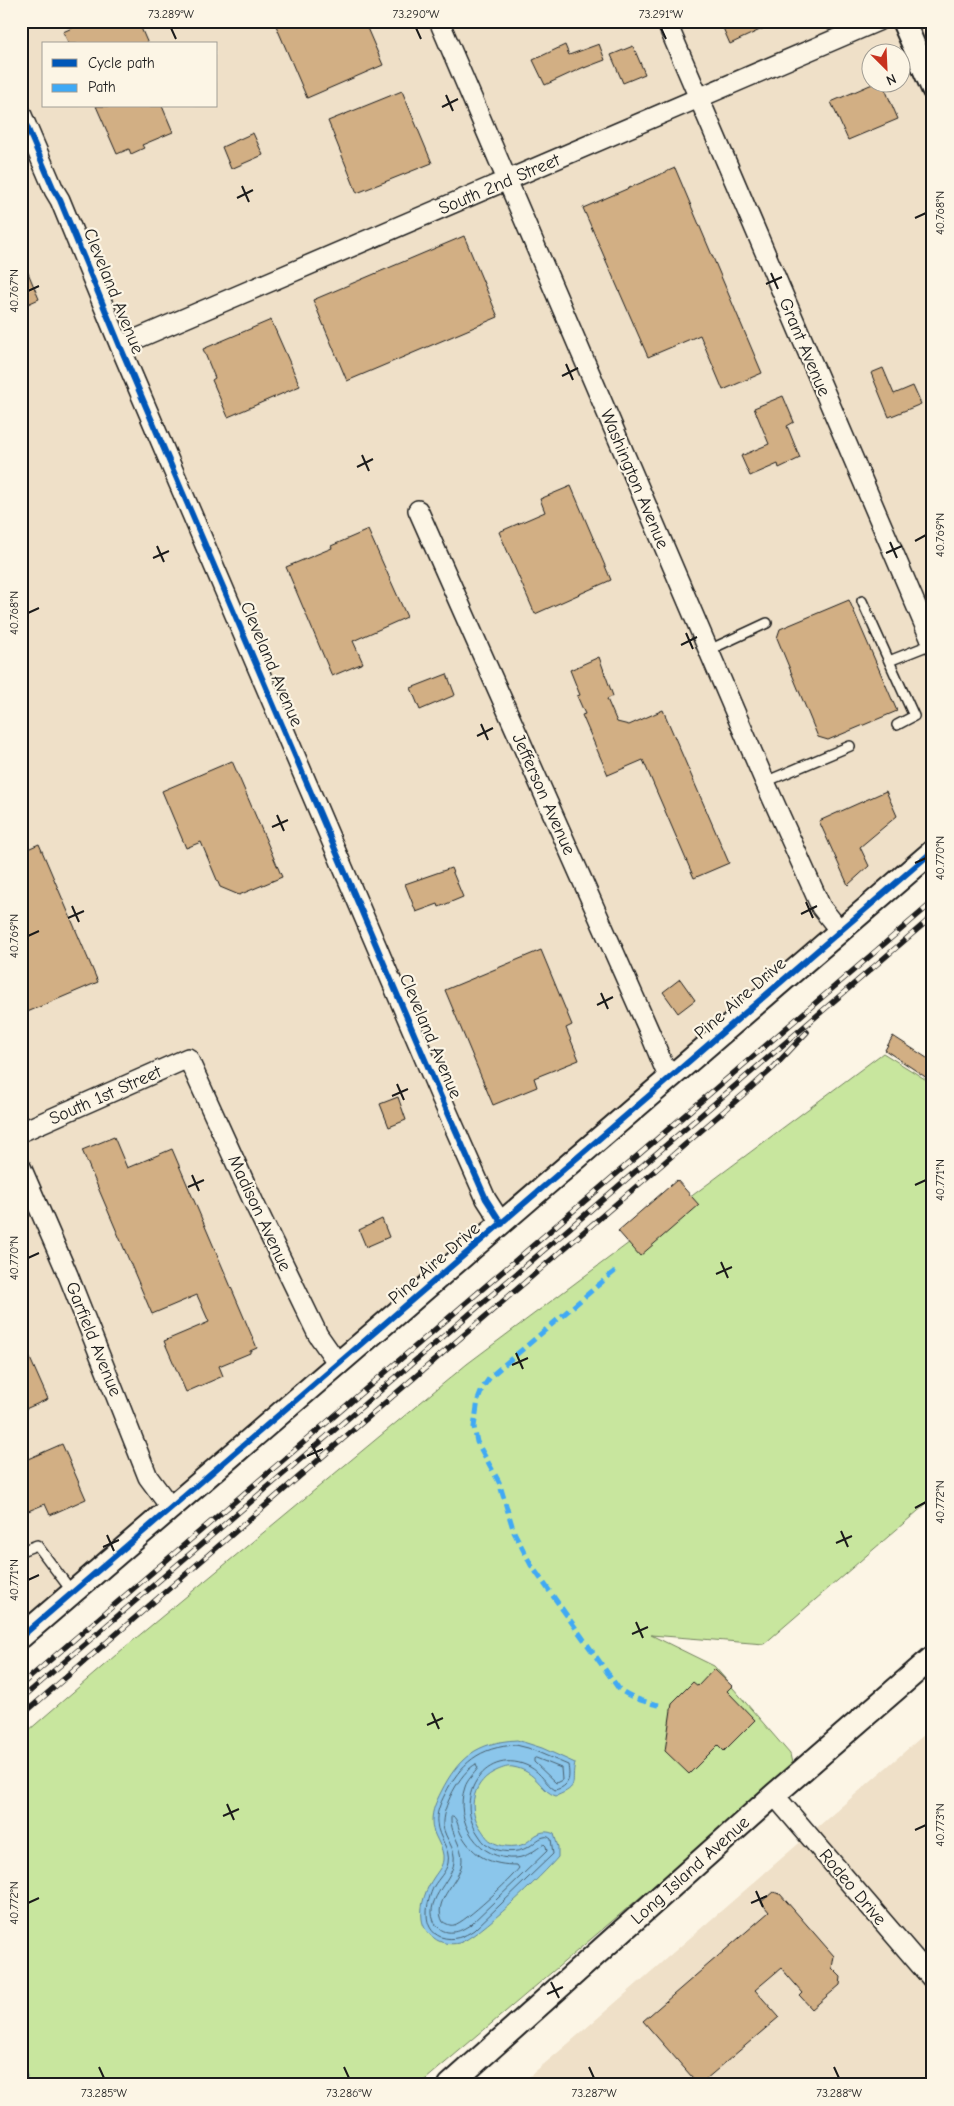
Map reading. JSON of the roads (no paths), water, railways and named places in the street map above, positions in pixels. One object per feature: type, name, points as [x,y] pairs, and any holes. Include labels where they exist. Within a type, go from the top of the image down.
[{"type":"street","name":"Washington Avenue","points":[[439,21],[765,782],[821,907],[840,931]]},
{"type":"street","name":"Grant Avenue","points":[[666,21],[933,644]]},
{"type":"street","name":"South 2nd Street","points":[[120,346],[878,21]]},
{"type":"street","points":[[903,21],[933,89]]},
{"type":"street","name":"Cleveland Avenue","points":[[21,113],[60,200],[120,346],[441,1097],[486,1199],[502,1224]]},
{"type":"street","name":"Jefferson Avenue","points":[[418,510],[650,1033],[668,1079]]},
{"type":"street","name":"Pine Aire Drive","points":[[21,1637],[933,851]]},
{"type":"street","name":"South 1st Street","points":[[21,1132],[188,1058]]},
{"type":"street","name":"Madison Avenue","points":[[188,1058],[254,1203],[314,1327],[338,1365]]},
{"type":"street","name":"Garfield Avenue","points":[[21,1167],[68,1275],[148,1477],[171,1508]]},
{"type":"street","name":"Long Island Avenue","points":[[450,2085],[774,1795],[933,1657]]},
{"type":"street","name":"Rodeo Drive","points":[[774,1795],[933,1980]]},
{"type":"lane","points":[[862,601],[914,716],[897,725]]},
{"type":"lane","points":[[709,650],[767,623]]},
{"type":"lane","points":[[889,661],[933,644]]},
{"type":"lane","points":[[765,782],[850,746]]},
{"type":"lane","points":[[21,1551],[37,1545],[73,1593]]},
{"type":"water","points":[[517,1740],[542,1748],[575,1763],[572,1786],[564,1793],[556,1796],[546,1790],[528,1773],[521,1769],[507,1767],[489,1775],[478,1788],[474,1795],[473,1804],[476,1821],[488,1839],[503,1846],[520,1845],[540,1833],[552,1833],[558,1847],[558,1857],[526,1890],[481,1930],[459,1943],[449,1944],[439,1941],[426,1930],[422,1913],[426,1892],[441,1867],[443,1860],[442,1850],[432,1826],[436,1803],[454,1770],[470,1754],[491,1744]]},
{"type":"water","points":[[21,2060],[27,2076],[25,2085],[21,2085]]},
{"type":"railway","points":[[21,1685],[933,902]]},
{"type":"railway","points":[[21,1699],[933,916]]},
{"type":"railway","points":[[21,1716],[745,1093],[773,1068],[807,1032]]}]
